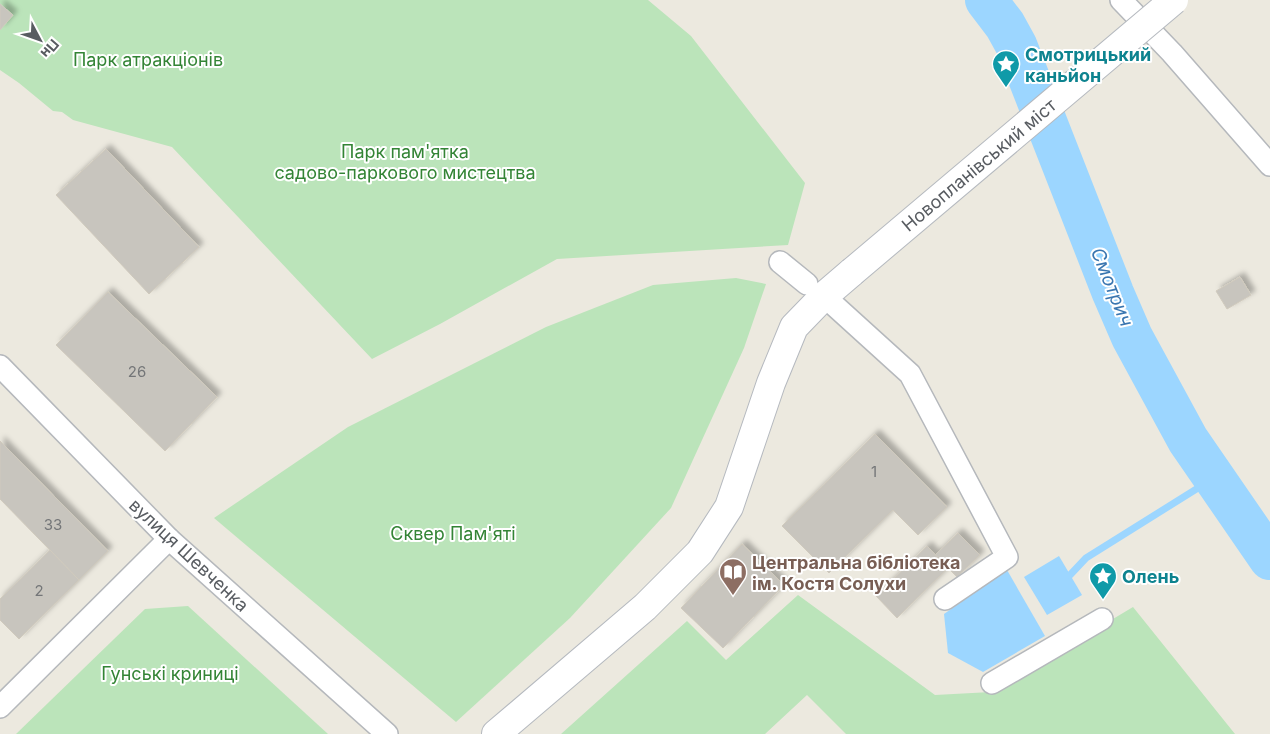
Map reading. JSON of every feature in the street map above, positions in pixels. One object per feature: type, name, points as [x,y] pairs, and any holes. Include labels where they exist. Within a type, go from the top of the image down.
[{"type":"main road","name":"Новопланівський міст","points":[[496,734],[645,607],[700,552],[729,506],[771,383],[794,327],[815,290],[852,272],[1174,0]]},
{"type":"street","points":[[1121,0],[1172,53],[1270,165]]},
{"type":"street","points":[[780,262],[815,290],[910,374],[1007,557],[945,599]]},
{"type":"street","name":"вулиця Шевченка","points":[[0,366],[169,539],[387,734]]},
{"type":"street","points":[[0,707],[169,539]]},
{"type":"street","points":[[992,683],[1102,618]]},
{"type":"green space","name":"Парк пам'ятка садово-паркового мистецтва","points":[[0,0],[648,0],[691,36],[805,183],[788,245],[557,259],[440,324],[372,359],[172,147],[73,120],[62,112],[53,111],[0,70]]},
{"type":"green space","name":"Сквер Пам'яті","points":[[736,278],[766,284],[744,348],[671,508],[570,618],[456,722],[214,518],[348,427],[546,327],[653,285]]},
{"type":"green space","points":[[798,595],[935,695],[991,692],[1133,607],[1235,734],[846,734],[807,695],[765,734],[561,734],[687,621],[726,660]]},
{"type":"green space","name":"Гунські криниці","points":[[188,606],[328,734],[16,734],[145,609]]},
{"type":"water","points":[[1059,556],[1082,595],[1047,615],[1024,577]]},
{"type":"water","points":[[1007,570],[1045,636],[983,672],[948,653],[944,614]]},
{"type":"building","points":[[0,4],[13,15],[0,30]]},
{"type":"building","points":[[106,149],[199,247],[149,294],[56,195]]},
{"type":"building","points":[[1240,277],[1251,295],[1227,309],[1216,291]]},
{"type":"building","points":[[108,292],[217,397],[165,451],[56,345]]},
{"type":"building","points":[[875,434],[947,507],[918,535],[893,510],[829,573],[782,526]]},
{"type":"building","points":[[0,441],[108,551],[79,580],[0,499]]},
{"type":"building","points":[[958,533],[980,555],[957,577],[935,555]]},
{"type":"building","name":"Центральна бібліотека ім. Костя Солухи","points":[[742,544],[784,585],[723,648],[681,608]]},
{"type":"building","points":[[927,546],[948,568],[897,618],[876,596]]},
{"type":"building","points":[[50,550],[79,580],[19,639],[0,620],[0,599]]},
{"type":"waterway","name":"Смотрич","points":[[986,0],[1005,25],[1016,45],[1132,337],[1188,440],[1270,559]]},
{"type":"waterway","points":[[1070,575],[1086,558],[1214,478]]},
{"type":"place","name":"Смотрицький каньйон","points":[[1006,88]]},
{"type":"place","name":"Центральна бібліотека ім. Костя Солухи","points":[[733,596]]},
{"type":"place","name":"Олень","points":[[1103,600]]},
{"type":"park label","name":"Парк атракціонів","points":[[148,59]]}]
